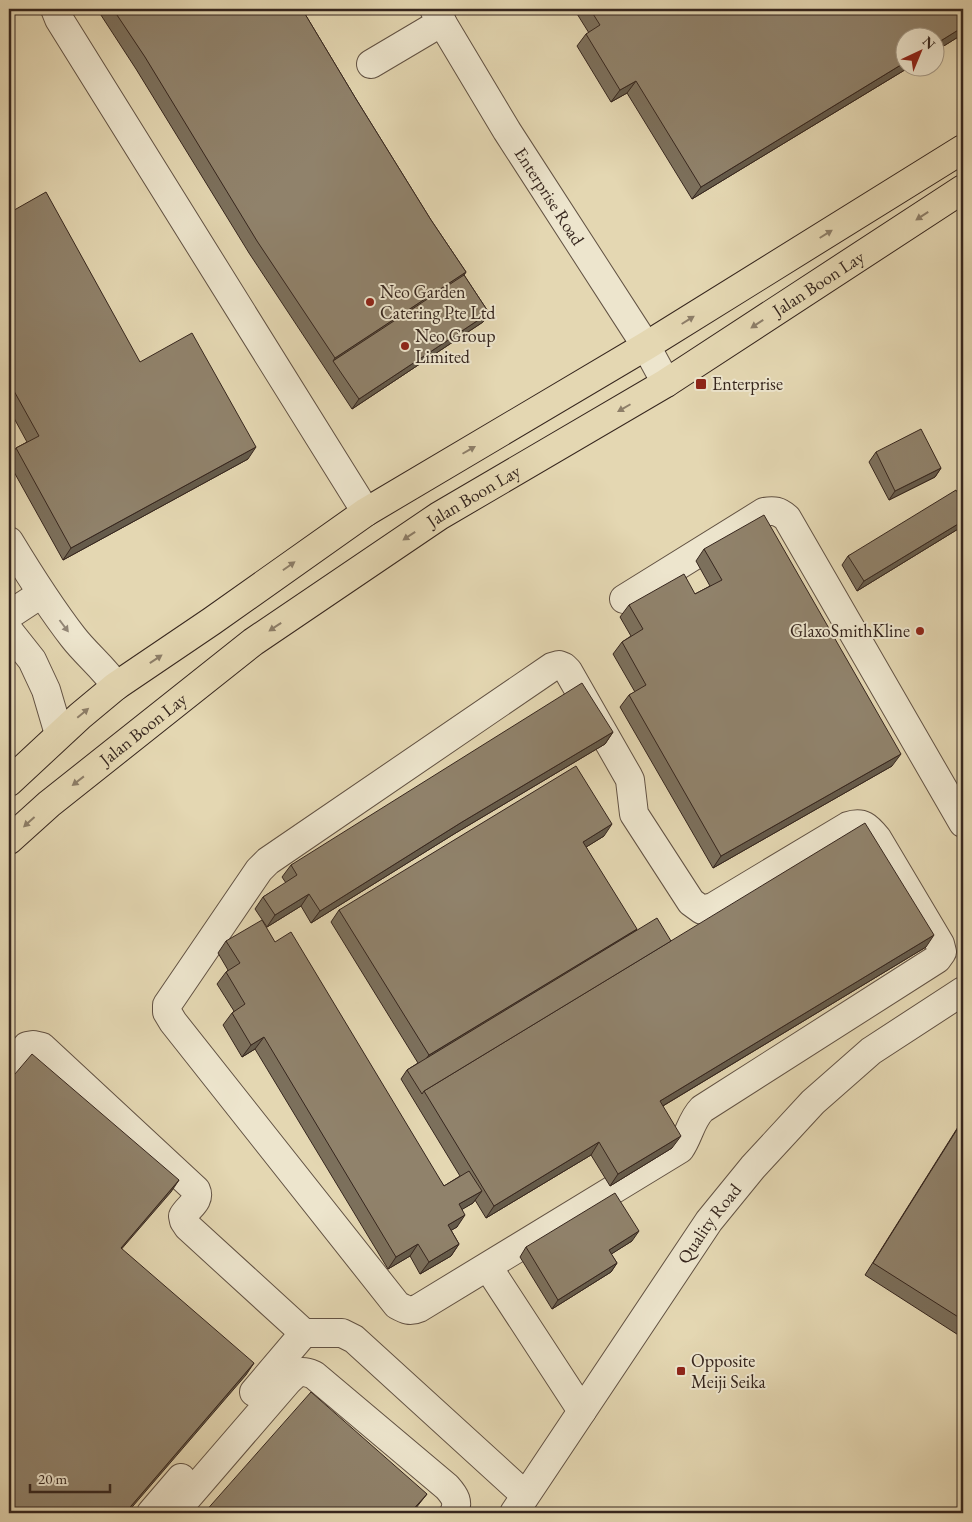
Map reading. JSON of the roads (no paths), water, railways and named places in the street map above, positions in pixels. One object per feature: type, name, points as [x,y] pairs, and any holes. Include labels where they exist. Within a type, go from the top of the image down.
[{"type":"main road","points":[[9,782],[59,734],[116,686],[366,512],[646,346],[963,149]]},
{"type":"main road","name":"Jalan Boon Lay","points":[[9,840],[49,804],[253,642],[439,516],[666,383],[963,189]]},
{"type":"street","points":[[55,9],[59,19],[366,512]]},
{"type":"street","points":[[371,64],[438,15]]},
{"type":"street","name":"Enterprise Road","points":[[438,15],[507,131],[646,346],[666,383]]},
{"type":"street","points":[[624,600],[764,512],[773,510],[780,512],[787,518],[963,823]]},
{"type":"street","points":[[9,541],[41,594],[74,639],[108,674],[116,686]]},
{"type":"street","points":[[9,614],[41,594]]},
{"type":"street","points":[[9,631],[32,660],[46,690],[59,734]]},
{"type":"street","points":[[559,665],[568,671],[628,776],[634,814],[696,907],[702,910],[713,907],[856,823],[864,825],[877,838],[940,944],[942,952],[937,959],[702,1108],[695,1116],[680,1149],[488,1267],[412,1311],[397,1305],[173,1022],[167,1012],[167,1004],[259,870],[268,861],[552,667],[559,665]]},
{"type":"street","name":"Quality Road","points":[[519,1504],[709,1221],[753,1167],[813,1102],[870,1051],[963,991]]},
{"type":"street","points":[[9,1068],[28,1046],[42,1047],[196,1190],[198,1198],[184,1212],[184,1221],[304,1333],[342,1333],[354,1339],[519,1504]]},
{"type":"street","points":[[488,1267],[582,1411]]},
{"type":"street","points":[[151,1513],[304,1333]]},
{"type":"street","points":[[174,1513],[297,1372],[306,1372],[314,1375],[447,1487],[454,1494],[457,1503],[454,1513]]},
{"type":"place","name":"Neo Garden Catering Pte Ltd","points":[[370,302]]},
{"type":"place","name":"Neo Group Limited","points":[[405,346]]},
{"type":"place","name":"Enterprise","points":[[701,384]]},
{"type":"place","name":"GlaxoSmithKline","points":[[920,631]]},
{"type":"place","name":"Opposite Meiji Seika","points":[[681,1371]]}]
